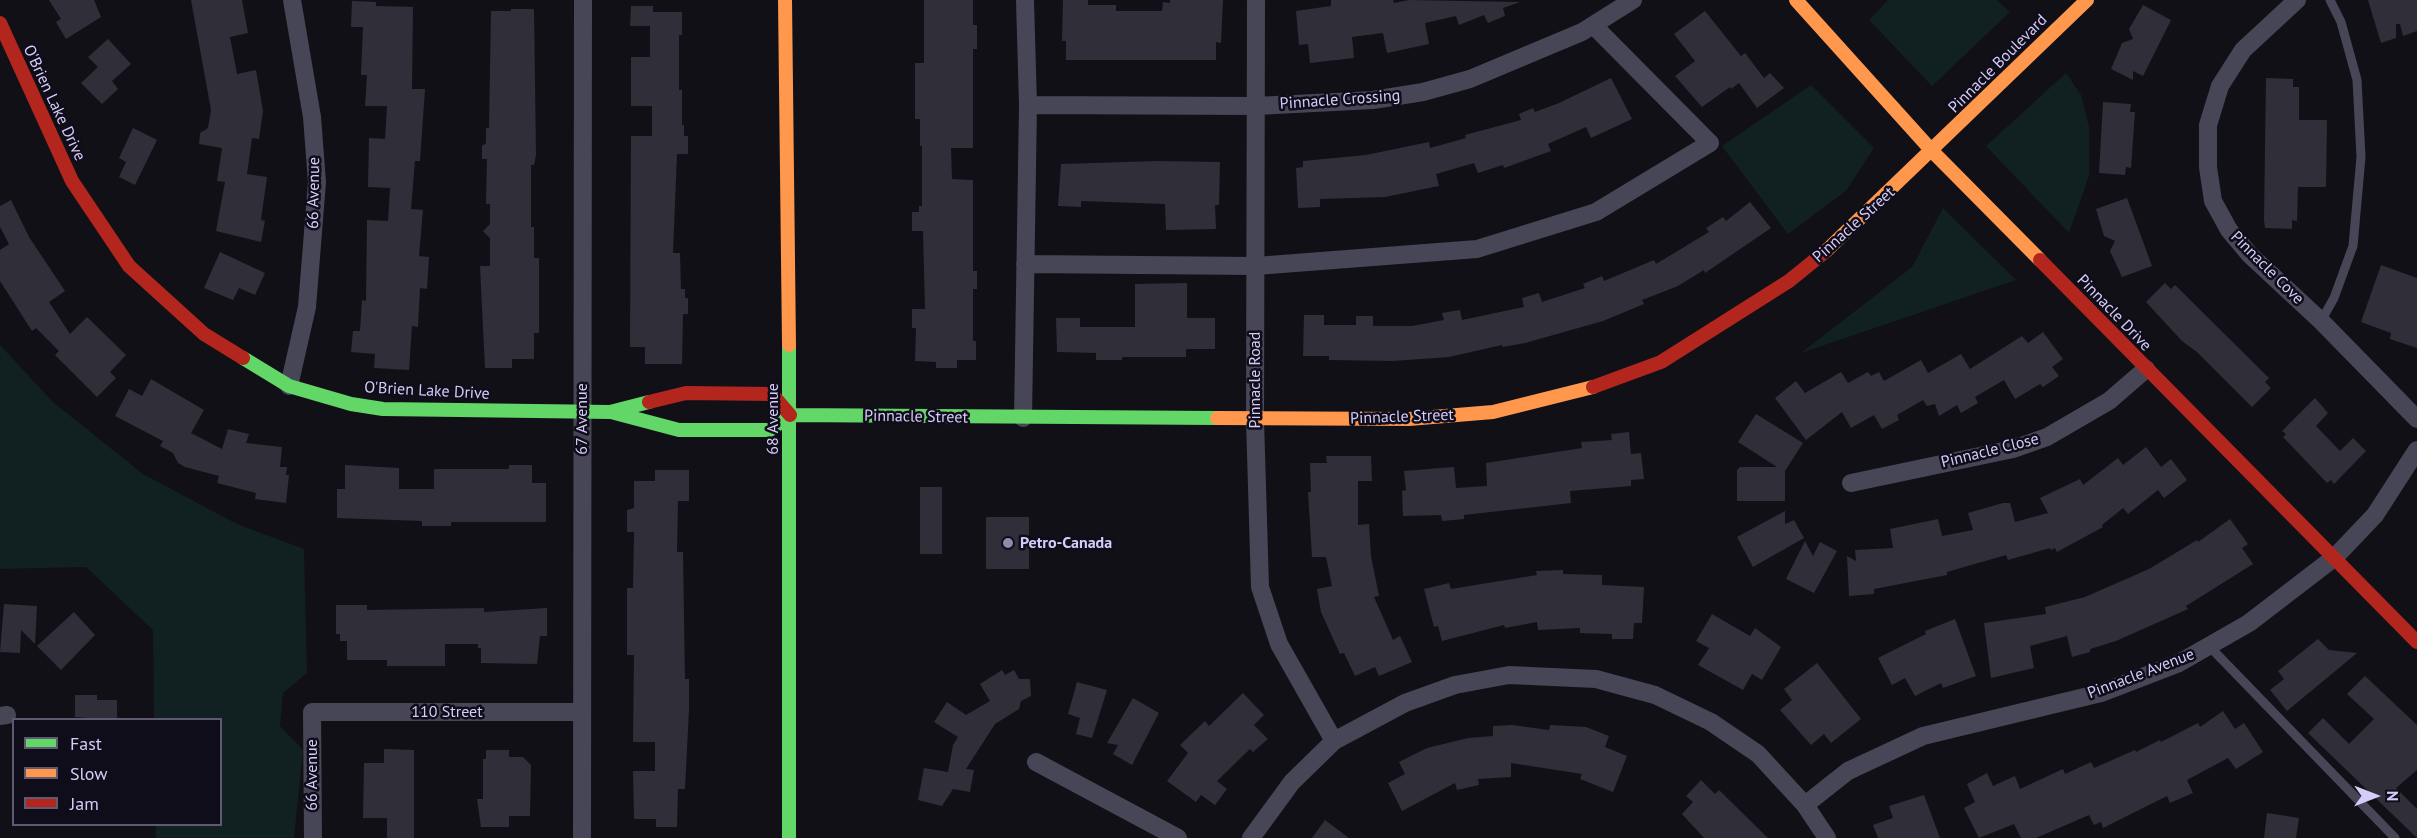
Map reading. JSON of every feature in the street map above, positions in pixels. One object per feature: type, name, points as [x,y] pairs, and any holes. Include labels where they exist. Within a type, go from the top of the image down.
[{"type":"street","name":"66 Avenue","points":[[289,386],[306,307],[317,182],[312,117],[292,0]]},
{"type":"street","name":"67 Avenue","points":[[582,838],[583,0]]},
{"type":"street","name":"68 Avenue","points":[[785,0],[790,415],[789,838]]},
{"type":"street","points":[[1023,418],[1028,105],[1025,0]]},
{"type":"street","name":"Pinnacle Road","points":[[1256,0],[1255,420],[1260,587],[1279,644],[1334,741]]},
{"type":"street","name":"Pinnacle Crossing","points":[[1028,105],[1256,106],[1373,100],[1423,92],[1470,79],[1593,25],[1633,0]]},
{"type":"street","name":"Pinnacle Drive","points":[[1796,0],[1933,152],[2417,642]]},
{"type":"street","name":"Pinnacle Boulevard","points":[[1933,152],[2087,0]]},
{"type":"street","name":"Pinnacle Cove","points":[[2297,0],[2243,50],[2220,86],[2208,125],[2208,167],[2212,201],[2229,230],[2250,255],[2321,321],[2417,419]]},
{"type":"street","points":[[1025,264],[1256,266],[1477,249],[1596,212],[1710,143],[1593,25]]},
{"type":"street","name":"O'Brien Lake Drive","points":[[2,34],[72,181],[129,266],[204,334],[289,386],[342,401],[383,409],[582,413],[610,412],[686,393],[772,394],[790,415],[770,430],[679,430],[610,412]]},
{"type":"street","name":"Pinnacle Street","points":[[790,415],[1255,420],[1409,418],[1493,412],[1578,392],[1661,362],[1789,281],[1836,243],[1933,152]]},
{"type":"street","name":"Pinnacle Close","points":[[1851,483],[2013,449],[2048,437],[2109,401],[2146,369]]},
{"type":"street","name":"Pinnacle Avenue","points":[[1805,805],[1848,771],[1923,735],[2101,693],[2179,663],[2249,623],[2335,557],[2375,515],[2417,450]]},
{"type":"street","points":[[1251,838],[1292,782],[1334,741],[1405,704],[1455,685],[1509,675],[1596,680],[1655,695],[1711,722],[1758,754],[1805,805],[1827,838]]},
{"type":"street","name":"66 Avenue","points":[[312,712],[313,838]]},
{"type":"street","name":"110 Street","points":[[312,712],[581,712]]},
{"type":"street","points":[[1036,762],[1178,838]]},
{"type":"lane","points":[[2321,321],[2334,298],[2353,246],[2361,157],[2357,80],[2341,22],[2330,0]]},
{"type":"lane","points":[[2209,646],[2395,838]]},
{"type":"shaded area","points":[[1888,0],[1997,0],[2010,12],[1932,86],[1869,20]]},
{"type":"shaded area","points":[[2066,73],[2081,95],[2089,127],[2089,176],[2069,233],[1986,146]]},
{"type":"shaded area","points":[[1811,85],[1874,148],[1846,191],[1788,234],[1722,146]]},
{"type":"shaded area","points":[[1943,208],[2016,280],[1801,353],[1912,267]]},
{"type":"shaded area","points":[[0,345],[53,402],[143,474],[237,524],[304,549],[307,673],[283,693],[280,726],[303,750],[294,838],[156,838],[156,826],[222,826],[222,718],[154,718],[153,630],[86,567],[0,569]]},
{"type":"building","points":[[49,0],[94,0],[101,17],[66,39],[56,22],[61,19]]},
{"type":"building","points":[[191,0],[242,0],[248,33],[230,37],[237,74],[256,70],[263,111],[259,139],[252,138],[247,174],[267,177],[261,220],[265,221],[261,242],[216,231],[225,182],[217,181],[222,148],[199,144],[200,133],[208,128],[211,110]]},
{"type":"building","points":[[924,0],[973,0],[973,25],[977,25],[977,49],[973,49],[973,148],[951,148],[952,179],[973,180],[973,271],[977,271],[977,289],[973,289],[973,341],[976,341],[976,360],[957,360],[957,368],[936,368],[936,362],[915,361],[916,328],[912,328],[912,309],[925,309],[923,231],[912,231],[912,212],[919,212],[919,206],[922,206],[922,146],[920,146],[920,119],[915,119],[915,63],[924,63]]},
{"type":"building","points":[[1063,0],[1088,0],[1088,5],[1116,5],[1116,11],[1162,11],[1163,2],[1170,3],[1170,0],[1223,0],[1221,43],[1216,42],[1216,60],[1066,60],[1066,41],[1062,41]]},
{"type":"building","points":[[1331,0],[1393,0],[1394,3],[1409,0],[1520,2],[1503,8],[1505,16],[1488,23],[1484,15],[1459,25],[1456,16],[1425,23],[1429,44],[1387,53],[1383,33],[1352,37],[1354,58],[1310,63],[1308,44],[1299,45],[1296,11],[1331,6]]},
{"type":"building","points":[[2368,0],[2417,0],[2417,31],[2403,36],[2400,24],[2396,24],[2396,38],[2381,43]]},
{"type":"building","points":[[352,1],[376,2],[376,6],[413,7],[412,89],[425,89],[420,161],[415,161],[411,209],[423,210],[419,256],[429,257],[427,289],[420,288],[418,327],[412,326],[409,370],[374,368],[375,354],[351,352],[353,331],[360,331],[362,300],[366,301],[367,220],[388,221],[390,188],[368,187],[369,138],[385,139],[387,106],[365,106],[367,75],[361,75],[363,27],[351,27]]},
{"type":"building","points":[[2143,5],[2171,20],[2143,76],[2133,71],[2133,80],[2111,69],[2122,43],[2133,39],[2129,29]]},
{"type":"building","points":[[631,6],[653,6],[653,12],[682,12],[682,35],[679,35],[679,90],[682,90],[682,125],[684,125],[684,136],[688,136],[688,154],[677,154],[673,253],[680,253],[681,289],[685,289],[685,298],[688,298],[688,314],[683,314],[682,364],[645,364],[645,347],[630,347],[631,136],[652,136],[652,106],[631,106],[631,57],[650,57],[650,26],[630,26]]},
{"type":"building","points":[[511,9],[534,9],[536,155],[534,165],[531,165],[531,227],[534,227],[534,258],[539,258],[539,333],[534,333],[534,359],[512,359],[512,368],[485,368],[480,266],[490,266],[490,238],[483,231],[490,224],[490,204],[486,204],[487,159],[482,159],[482,146],[486,143],[486,128],[489,128],[491,11],[511,11]]},
{"type":"building","points":[[1705,11],[1741,56],[1745,53],[1764,78],[1770,73],[1784,88],[1757,108],[1739,83],[1702,107],[1675,76],[1695,61],[1674,34]]},
{"type":"building","points":[[108,39],[131,64],[112,81],[118,89],[102,104],[81,83],[98,67],[88,57]]},
{"type":"building","points":[[1611,78],[1632,119],[1591,138],[1586,127],[1548,144],[1551,151],[1504,168],[1503,165],[1478,173],[1474,163],[1436,174],[1439,186],[1385,197],[1320,199],[1320,207],[1298,208],[1296,168],[1303,167],[1303,161],[1366,155],[1429,142],[1430,148],[1466,138],[1465,135],[1521,120],[1519,114],[1533,108],[1535,112],[1559,103]]},
{"type":"building","points":[[2266,78],[2293,79],[2293,87],[2299,87],[2299,120],[2327,120],[2326,187],[2298,187],[2297,221],[2292,220],[2292,229],[2265,228]]},
{"type":"building","points":[[2103,102],[2131,104],[2130,112],[2135,112],[2131,168],[2126,167],[2125,175],[2099,173]]},
{"type":"building","points":[[133,128],[157,140],[135,185],[119,177],[126,162],[119,158]]},
{"type":"building","points":[[1220,162],[1219,205],[1215,205],[1216,229],[1166,230],[1165,204],[1081,201],[1081,207],[1058,206],[1061,164]]},
{"type":"building","points":[[2127,198],[2152,266],[2122,277],[2110,251],[2115,241],[2104,236],[2096,209]]},
{"type":"building","points":[[11,200],[29,237],[65,291],[49,302],[70,334],[87,317],[126,355],[110,372],[116,378],[97,397],[55,355],[59,351],[36,328],[32,331],[0,281],[0,250],[9,244],[0,227],[0,206]]},
{"type":"building","points":[[1750,202],[1771,228],[1705,273],[1704,270],[1678,286],[1642,300],[1644,304],[1603,321],[1525,343],[1503,347],[1502,345],[1449,357],[1393,361],[1329,360],[1329,356],[1303,356],[1304,315],[1324,315],[1324,325],[1356,325],[1356,316],[1373,316],[1373,326],[1412,326],[1444,320],[1442,313],[1460,310],[1462,320],[1524,307],[1522,298],[1539,293],[1542,302],[1585,288],[1583,284],[1602,276],[1604,281],[1654,260],[1656,264],[1709,232],[1706,228],[1723,217],[1726,221]]},
{"type":"building","points":[[220,252],[265,273],[255,295],[239,288],[233,300],[204,288]]},
{"type":"building","points":[[2381,265],[2417,278],[2417,348],[2390,339],[2391,333],[2361,322]]},
{"type":"building","points":[[1187,283],[1187,318],[1215,318],[1215,349],[1186,349],[1186,357],[1122,357],[1122,360],[1096,360],[1096,353],[1057,352],[1056,318],[1080,318],[1080,327],[1135,327],[1135,284]]},
{"type":"building","points":[[2165,283],[2171,289],[2175,285],[2269,378],[2265,382],[2271,388],[2252,407],[2197,352],[2182,341],[2146,302]]},
{"type":"building","points":[[2043,332],[2063,359],[2052,367],[2059,376],[2043,387],[2040,384],[2015,399],[2004,380],[1975,397],[1978,403],[1961,413],[1957,405],[1939,416],[1935,404],[1927,406],[1923,400],[1897,415],[1899,420],[1882,429],[1874,415],[1851,428],[1842,412],[1806,440],[1775,398],[1796,381],[1805,393],[1841,372],[1848,383],[1868,372],[1871,376],[1879,372],[1884,381],[1921,360],[1928,373],[1961,354],[1970,369],[2022,336],[2028,343]]},
{"type":"building","points":[[151,379],[204,410],[191,433],[222,449],[228,429],[249,434],[246,443],[282,447],[280,467],[287,467],[286,475],[289,475],[286,503],[255,499],[256,493],[217,483],[219,476],[185,467],[178,463],[173,453],[160,446],[163,441],[115,416],[129,389],[142,396]]},
{"type":"building","points":[[2315,398],[2328,413],[2316,426],[2340,451],[2353,438],[2366,451],[2334,484],[2331,480],[2327,483],[2283,437],[2286,434],[2282,431]]},
{"type":"building","points":[[1756,414],[1803,443],[1785,471],[1785,501],[1737,501],[1737,470],[1740,467],[1777,467],[1738,442]]},
{"type":"building","points":[[1629,432],[1631,454],[1641,453],[1644,479],[1631,480],[1631,486],[1570,491],[1571,503],[1464,515],[1464,519],[1442,521],[1441,515],[1403,516],[1402,491],[1406,490],[1404,471],[1454,467],[1456,488],[1487,486],[1486,463],[1582,448],[1581,442],[1612,440],[1611,434]]},
{"type":"building","points":[[2146,447],[2161,467],[2171,459],[2187,480],[2164,498],[2158,490],[2128,514],[2123,508],[2102,525],[2103,527],[2057,552],[2055,548],[2051,550],[2050,548],[2008,560],[2006,555],[1947,572],[1947,575],[1874,589],[1874,594],[1849,596],[1847,556],[1856,561],[1855,550],[1893,548],[1890,529],[1938,519],[1942,536],[1973,530],[1968,513],[2003,503],[2010,503],[2015,522],[2048,513],[2040,498],[2080,479],[2083,485],[2118,458],[2123,465]]},
{"type":"building","points":[[1326,456],[1371,456],[1372,481],[1358,481],[1358,525],[1369,524],[1371,556],[1379,596],[1374,597],[1393,640],[1400,636],[1412,662],[1379,676],[1375,667],[1355,676],[1344,653],[1340,654],[1321,612],[1317,589],[1332,586],[1326,557],[1312,557],[1308,492],[1311,492],[1310,463],[1327,463]]},
{"type":"building","points":[[345,465],[399,468],[399,489],[434,489],[434,469],[509,469],[509,465],[532,465],[532,483],[546,483],[546,522],[451,522],[451,526],[422,526],[422,521],[337,518],[337,489],[345,489]]},
{"type":"building","points":[[655,470],[689,470],[689,501],[678,501],[677,552],[683,552],[685,679],[689,679],[689,709],[685,789],[678,789],[677,827],[656,827],[656,819],[634,819],[633,771],[655,771],[655,742],[633,742],[634,655],[627,655],[627,588],[633,588],[634,532],[627,532],[627,510],[634,508],[634,481],[655,481]]},
{"type":"building","points":[[920,487],[942,487],[942,554],[920,554]]},
{"type":"building","points":[[1785,511],[1785,524],[1794,520],[1804,538],[1753,567],[1737,537]]},
{"type":"building","name":"Petro-Canada","points":[[986,517],[1029,517],[1029,569],[986,569]]},
{"type":"building","points":[[2230,519],[2248,544],[2242,548],[2253,564],[2186,606],[2188,609],[2116,641],[2090,649],[2090,652],[2072,657],[2067,636],[2030,646],[2034,668],[1991,678],[1984,623],[2046,614],[2045,607],[2085,597],[2149,569],[2197,540],[2198,542]]},
{"type":"building","points":[[1805,541],[1813,556],[1820,542],[1837,551],[1814,593],[1786,579]]},
{"type":"building","points":[[1563,570],[1563,574],[1602,575],[1602,585],[1644,587],[1642,623],[1634,623],[1633,639],[1612,639],[1612,634],[1580,633],[1580,628],[1538,630],[1537,622],[1505,628],[1504,625],[1442,641],[1438,626],[1434,627],[1424,589],[1449,583],[1451,589],[1537,575],[1536,571]]},
{"type":"building","points":[[4,604],[37,606],[35,644],[21,630],[20,653],[0,652]]},
{"type":"building","points":[[336,605],[367,605],[367,610],[484,608],[484,612],[547,608],[547,636],[540,636],[537,664],[481,663],[481,648],[478,648],[478,644],[445,644],[445,666],[387,666],[387,660],[347,660],[347,641],[340,641],[340,634],[336,634]]},
{"type":"building","points":[[74,612],[95,635],[61,670],[37,646]]},
{"type":"building","points":[[1712,614],[1750,636],[1755,628],[1781,647],[1762,680],[1752,674],[1743,690],[1698,665],[1709,648],[1696,641]]},
{"type":"building","points":[[1955,619],[1976,676],[1943,688],[1941,683],[1915,696],[1905,678],[1892,685],[1878,658],[1926,634],[1925,631]]},
{"type":"building","points":[[2318,639],[2329,650],[2357,653],[2287,711],[2270,690],[2284,679],[2278,671]]},
{"type":"building","points":[[1817,663],[1861,719],[1831,743],[1824,734],[1811,745],[1780,710],[1792,700],[1784,689]]},
{"type":"building","points":[[1002,670],[1005,675],[1014,670],[1019,679],[1030,679],[1031,696],[1021,701],[1019,709],[995,724],[966,769],[974,770],[970,792],[953,789],[942,806],[918,800],[924,768],[948,772],[953,745],[958,737],[934,722],[947,702],[966,715],[990,701],[980,684]]},
{"type":"building","points":[[2365,676],[2417,725],[2417,770],[2396,788],[2417,809],[2417,838],[2308,733],[2323,718],[2349,744],[2374,719],[2347,694]]},
{"type":"building","points":[[1077,682],[1107,690],[1092,738],[1076,734],[1080,718],[1068,714]]},
{"type":"building","points":[[1243,693],[1264,715],[1254,725],[1268,739],[1253,752],[1250,749],[1217,781],[1227,789],[1215,805],[1201,795],[1196,802],[1167,781],[1188,753],[1180,745],[1205,721],[1209,726]]},
{"type":"building","points":[[75,695],[97,695],[97,700],[117,700],[117,718],[75,717]]},
{"type":"building","points":[[1133,698],[1159,713],[1132,765],[1113,754],[1118,745],[1107,743]]},
{"type":"building","points":[[2223,711],[2235,729],[2244,723],[2263,752],[2236,769],[2228,758],[2187,780],[2193,793],[2170,803],[2167,796],[2103,828],[2101,822],[2094,825],[2089,815],[2036,838],[2021,838],[2014,824],[1979,838],[1964,808],[1975,802],[1967,784],[1987,773],[1993,786],[2015,776],[2020,789],[2063,769],[2065,774],[2091,762],[2094,768],[2135,750],[2136,752],[2198,723],[2200,727]]},
{"type":"building","points":[[1512,725],[1549,730],[1550,725],[1586,727],[1609,736],[1605,747],[1627,756],[1613,792],[1580,779],[1582,774],[1511,763],[1511,777],[1478,779],[1479,785],[1457,790],[1455,783],[1402,811],[1388,783],[1405,774],[1399,762],[1427,748],[1468,738],[1493,736],[1493,726]]},
{"type":"building","points":[[384,749],[414,750],[414,838],[387,838],[387,818],[363,818],[364,763],[384,763]]},
{"type":"building","points":[[486,750],[509,750],[509,757],[523,757],[531,765],[530,816],[509,816],[509,827],[481,827],[477,799],[483,799],[483,759],[486,759]]},
{"type":"building","points":[[1701,780],[1715,794],[1719,790],[1768,838],[1704,838],[1682,814],[1693,802],[1686,796]]},
{"type":"building","points":[[1924,795],[1940,838],[1878,838],[1873,825],[1893,818],[1889,806]]},
{"type":"building","points":[[2267,813],[2299,818],[2296,838],[2264,838]]},
{"type":"building","points":[[1325,820],[1349,838],[1312,838]]},
{"type":"traffic: fast","points":[[789,345],[789,838]]},
{"type":"traffic: fast","points":[[243,358],[289,386],[351,404],[383,409],[610,412],[649,402]]},
{"type":"traffic: fast","points":[[611,412],[679,430],[770,430],[790,415]]},
{"type":"traffic: fast","points":[[790,415],[1217,418]]},
{"type":"traffic: slow","points":[[785,0],[789,345]]},
{"type":"traffic: slow","points":[[1796,0],[1933,152],[2040,260]]},
{"type":"traffic: slow","points":[[1826,251],[2087,0]]},
{"type":"traffic: slow","points":[[1217,418],[1409,419],[1493,412],[1593,387]]},
{"type":"traffic: jam","points":[[0,23],[72,181],[129,266],[204,334],[243,358]]},
{"type":"traffic: jam","points":[[1593,387],[1661,362],[1789,281],[1826,251]]},
{"type":"traffic: jam","points":[[2040,260],[2417,642]]},
{"type":"traffic: jam","points":[[649,402],[686,393],[772,394],[790,415]]},
{"type":"place","name":"Petro-Canada","points":[[1008,543]]}]
